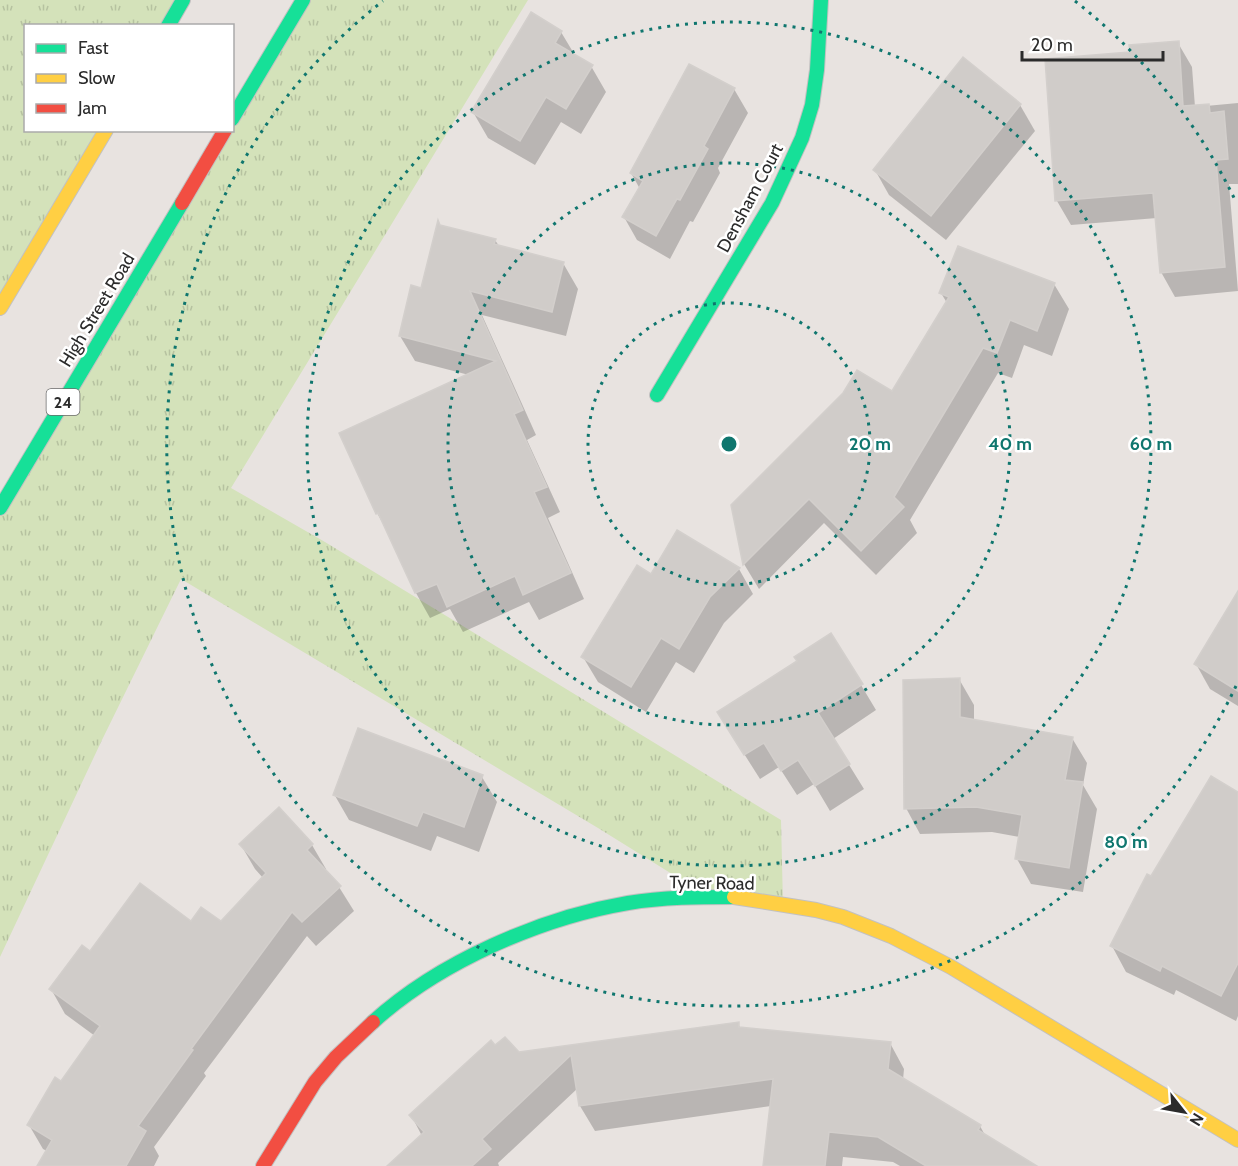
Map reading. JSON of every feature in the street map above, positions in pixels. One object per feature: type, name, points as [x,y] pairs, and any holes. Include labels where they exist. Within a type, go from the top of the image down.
[{"type":"street","points":[[169,24],[183,0]]},
{"type":"street","points":[[234,115],[303,0]]},
{"type":"street","name":"Densham Court","points":[[657,395],[772,203],[802,138],[812,105],[817,70],[821,0]]},
{"type":"street","points":[[0,308],[105,132]]},
{"type":"street","name":"High Street Road","points":[[0,508],[224,132]]},
{"type":"street","name":"Tyner Road","points":[[263,1166],[295,1110],[336,1058],[370,1024],[407,994],[488,948],[538,927],[587,912],[647,901],[700,897],[738,897],[824,912],[866,925],[898,939],[951,967],[1238,1140]]},
{"type":"green space","points":[[0,0],[183,0],[169,24],[24,24],[24,132],[105,132],[0,308]]},
{"type":"green space","points":[[303,0],[528,0],[231,488],[325,542],[781,820],[783,905],[709,897],[598,828],[181,579],[0,957],[0,508],[224,132],[234,132],[234,116]]},
{"type":"building","points":[[531,12],[562,31],[555,43],[593,65],[566,109],[546,97],[520,141],[471,112]]},
{"type":"building","points":[[1179,41],[1183,106],[1209,104],[1210,113],[1224,111],[1228,159],[1216,160],[1225,267],[1160,273],[1153,193],[1055,201],[1045,59],[1130,52],[1129,45]]},
{"type":"building","points":[[963,57],[1021,104],[931,216],[873,170]]},
{"type":"building","points":[[689,64],[735,88],[704,146],[708,149],[680,200],[677,199],[656,236],[622,217],[643,181],[630,173]]},
{"type":"building","points":[[438,220],[440,225],[496,239],[494,244],[564,262],[552,312],[470,291],[523,410],[514,414],[547,487],[534,492],[571,573],[523,595],[515,576],[447,607],[437,584],[415,593],[339,433],[496,361],[399,336],[411,285],[421,288]]},
{"type":"building","points":[[958,246],[1055,283],[1037,331],[1010,320],[997,353],[983,348],[894,497],[904,507],[861,551],[809,499],[743,565],[731,505],[843,393],[857,370],[892,391],[949,297],[939,293]]},
{"type":"building","points":[[677,530],[740,568],[710,597],[679,649],[661,638],[631,687],[581,657],[637,565],[651,574]]},
{"type":"building","points":[[1238,591],[1238,691],[1194,664]]},
{"type":"building","points":[[831,633],[863,684],[818,713],[850,764],[815,786],[798,760],[781,771],[764,743],[744,755],[717,712],[797,661],[794,657]]},
{"type":"building","points":[[960,678],[960,717],[1073,737],[1065,780],[1083,782],[1069,868],[1015,859],[1022,815],[976,807],[904,809],[903,680]]},
{"type":"building","points":[[358,728],[483,775],[464,827],[423,812],[417,826],[333,795]]},
{"type":"building","points":[[1211,776],[1238,792],[1238,963],[1221,996],[1162,966],[1160,971],[1110,946],[1147,874],[1151,876]]},
{"type":"building","points":[[279,807],[313,844],[307,850],[341,886],[302,922],[292,912],[191,1049],[193,1050],[138,1126],[146,1131],[126,1166],[37,1166],[52,1140],[27,1125],[55,1077],[61,1081],[100,1026],[49,989],[82,945],[90,951],[140,883],[191,921],[201,907],[221,921],[266,873],[239,844]]},
{"type":"building","points":[[739,1022],[739,1027],[891,1042],[888,1069],[981,1125],[978,1130],[1037,1166],[926,1166],[878,1137],[829,1132],[825,1166],[763,1166],[773,1079],[579,1106],[571,1055],[482,1139],[491,1149],[472,1166],[387,1166],[424,1132],[409,1115],[491,1040],[495,1045],[505,1037],[519,1052]]},
{"type":"traffic: fast","points":[[169,24],[183,0]]},
{"type":"traffic: fast","points":[[234,116],[303,0]]},
{"type":"traffic: fast","points":[[657,395],[772,203],[802,138],[812,105],[817,70],[821,0]]},
{"type":"traffic: fast","points":[[0,508],[182,203]]},
{"type":"traffic: fast","points":[[373,1022],[399,1000],[459,962],[526,931],[560,919],[641,901],[734,897]]},
{"type":"traffic: slow","points":[[0,308],[105,132]]},
{"type":"traffic: slow","points":[[734,897],[816,910],[843,917],[891,936],[951,967],[1238,1140]]},
{"type":"traffic: jam","points":[[182,203],[224,132]]},
{"type":"traffic: jam","points":[[263,1166],[315,1082],[336,1057],[373,1022]]}]
